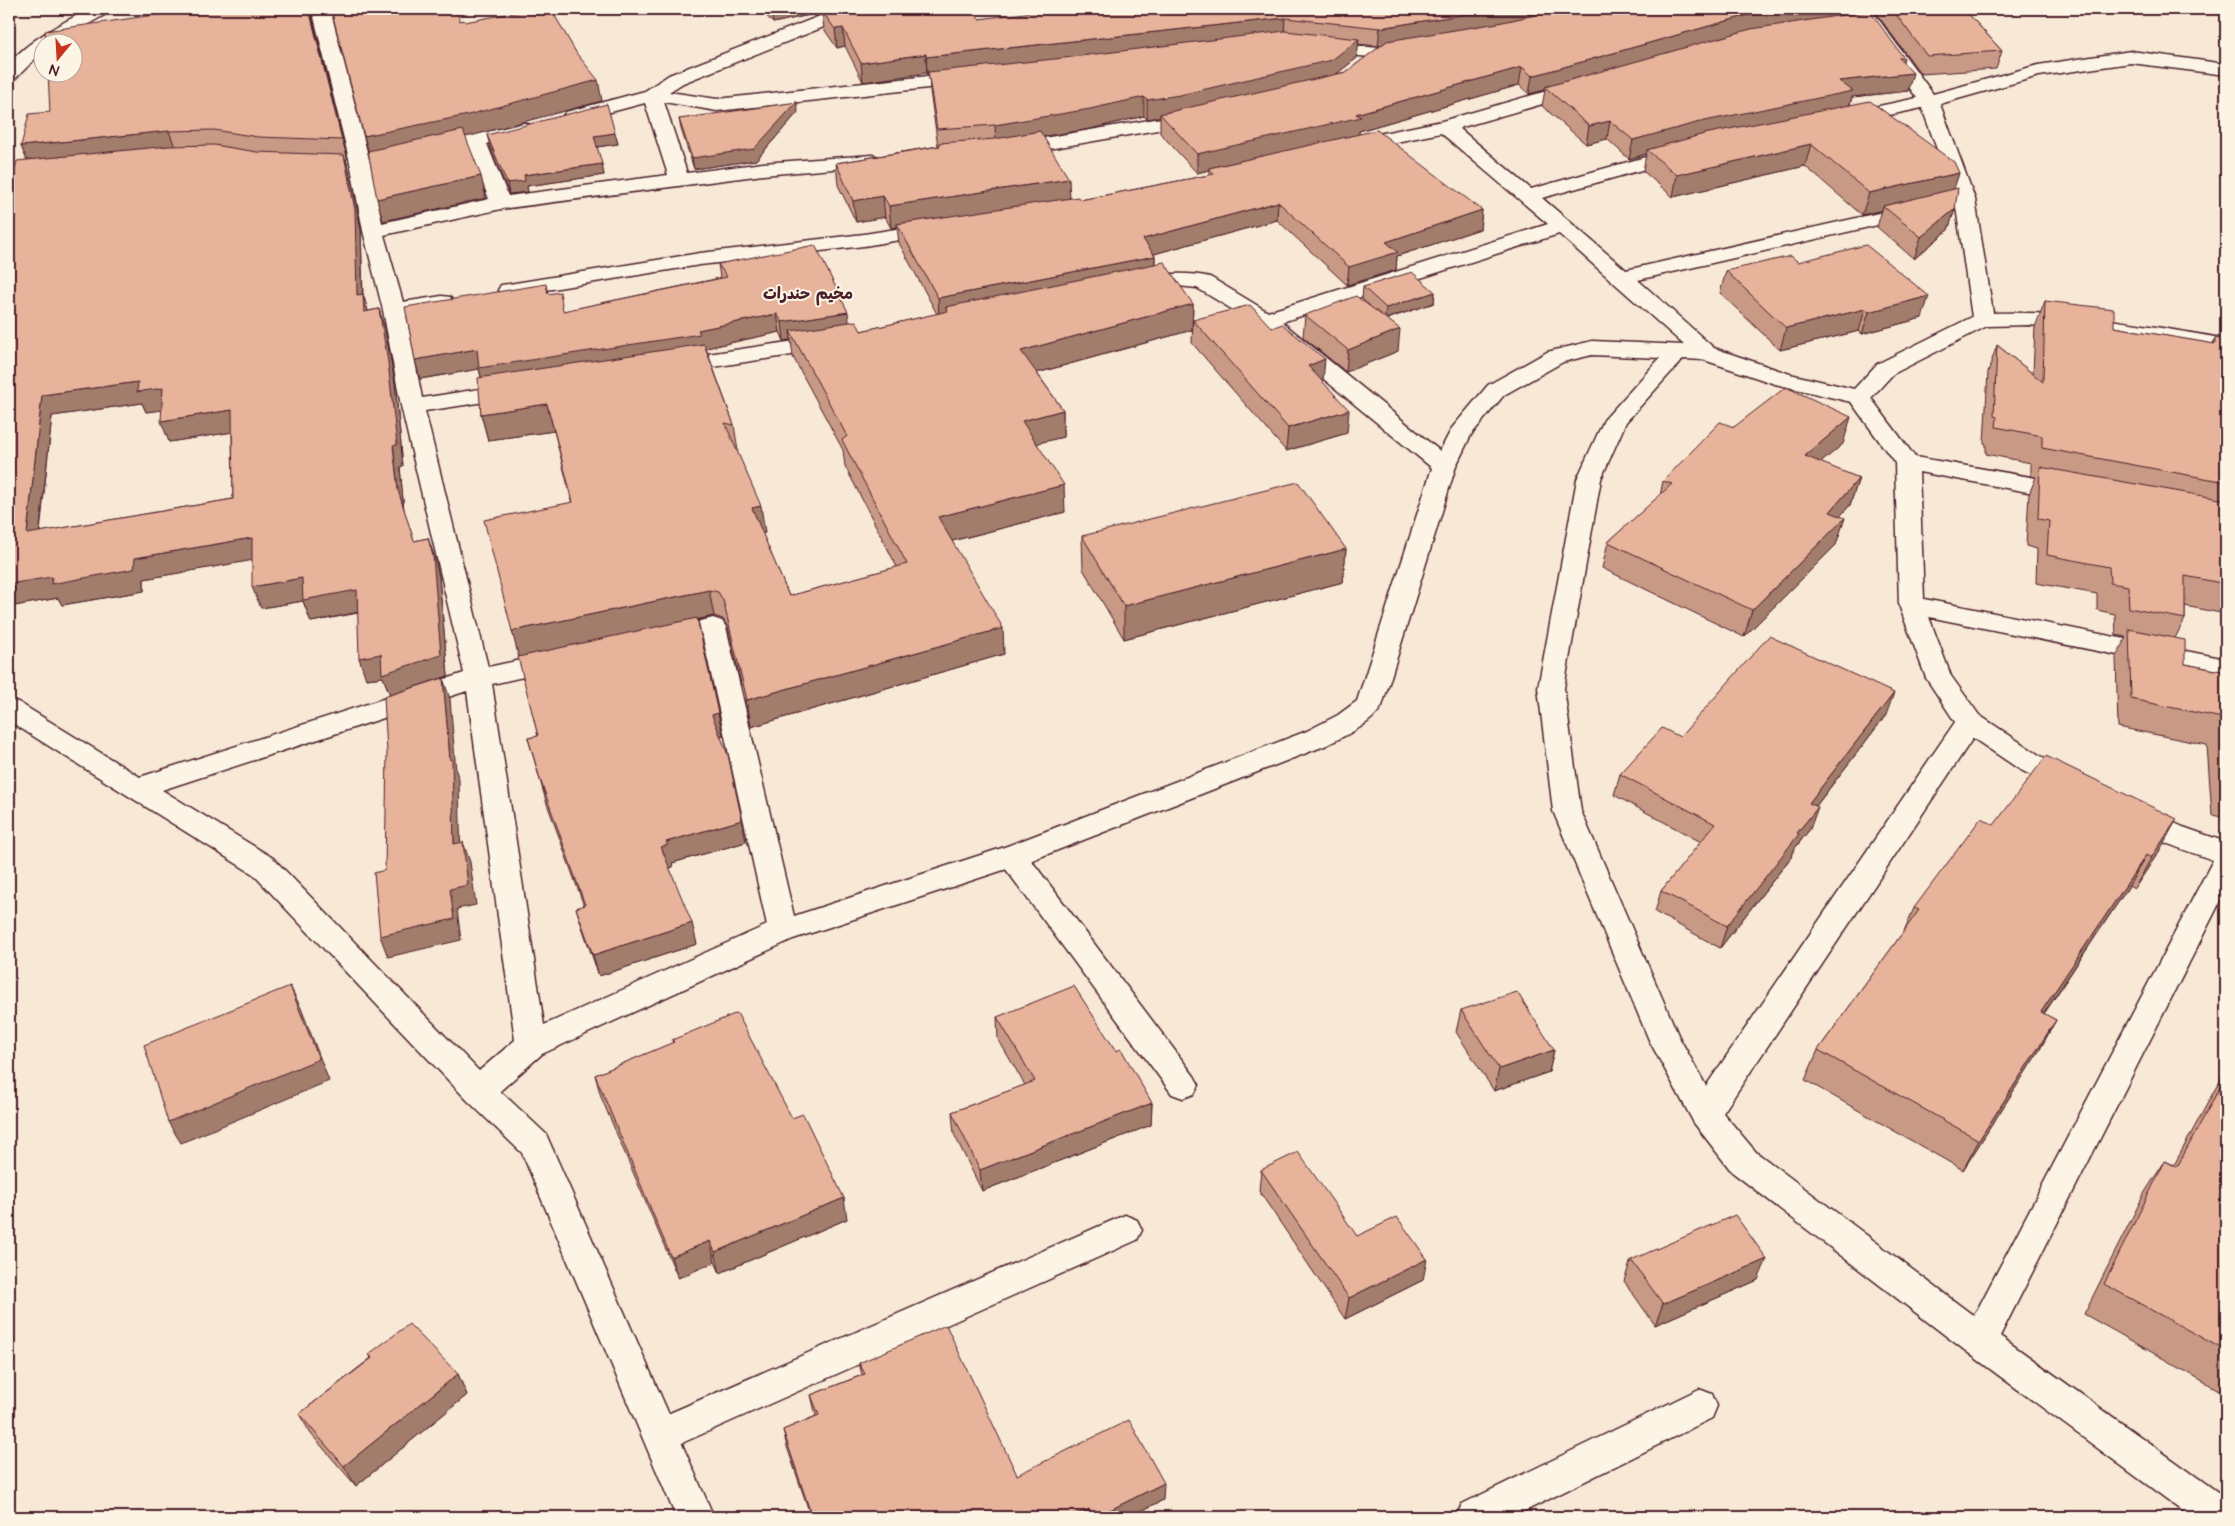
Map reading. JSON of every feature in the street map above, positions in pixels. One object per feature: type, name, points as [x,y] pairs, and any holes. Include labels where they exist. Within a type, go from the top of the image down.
[{"type":"street","points":[[321,9],[360,165],[373,231],[394,310],[412,406],[478,678],[531,1045]]},
{"type":"street","points":[[418,154],[476,142],[652,95],[676,79],[853,9]]},
{"type":"street","points":[[9,74],[17,55],[51,36],[105,17]]},
{"type":"street","points":[[1862,18],[1929,101],[1966,199],[1983,320]]},
{"type":"street","points":[[1303,45],[1378,53],[1397,50]]},
{"type":"street","points":[[1357,69],[1378,53]]},
{"type":"street","points":[[1832,121],[1929,101],[2038,71],[2131,57],[2226,69]]},
{"type":"street","points":[[652,95],[717,105],[980,77]]},
{"type":"street","points":[[1332,149],[1445,126],[1595,83]]},
{"type":"street","points":[[652,95],[679,179]]},
{"type":"street","points":[[986,153],[1180,122],[1217,113]]},
{"type":"street","points":[[1445,126],[1622,277],[1692,351]]},
{"type":"street","points":[[476,142],[501,203]]},
{"type":"street","points":[[1528,196],[1696,148]]},
{"type":"street","points":[[373,231],[501,203],[763,169],[889,160]]},
{"type":"street","points":[[9,175],[68,169]]},
{"type":"street","points":[[1622,277],[1966,199]]},
{"type":"street","points":[[493,293],[700,259],[864,240],[952,226]]},
{"type":"street","points":[[1266,320],[1563,226]]},
{"type":"street","points":[[1121,289],[1168,278],[1202,282],[1266,320],[1444,466]]},
{"type":"street","points":[[394,310],[463,298]]},
{"type":"street","points":[[1859,397],[1885,369],[1983,320],[2030,318],[2103,324],[2226,346]]},
{"type":"street","points":[[657,369],[852,339]]},
{"type":"street","points":[[478,1091],[531,1045],[782,930],[1012,856],[1317,738],[1348,722],[1369,706],[1444,466],[1460,433],[1496,390],[1555,357],[1592,348],[1692,351],[1783,379],[1859,397],[1907,463],[1912,605],[1939,678],[1969,722],[2030,762],[2088,792]]},
{"type":"street","points":[[1692,351],[1616,420],[1589,479],[1551,688],[1567,812],[1665,1040],[1705,1114],[1744,1162],[1980,1341],[2221,1517]]},
{"type":"street","points":[[412,406],[539,386]]},
{"type":"street","points":[[1907,463],[2091,496]]},
{"type":"street","points":[[1912,605],[2226,668]]},
{"type":"street","points":[[638,644],[714,628],[782,930]]},
{"type":"street","points":[[137,788],[478,678],[582,656]]},
{"type":"street","points":[[9,709],[263,866],[478,1091],[535,1144],[696,1517]]},
{"type":"street","points":[[1705,1114],[1969,722]]},
{"type":"street","points":[[2114,804],[2173,834],[2226,853]]},
{"type":"street","points":[[1012,856],[1183,1085]]},
{"type":"street","points":[[1980,1341],[2226,862]]},
{"type":"street","points":[[660,1435],[1125,1230]]},
{"type":"street","points":[[1475,1517],[1699,1406]]},
{"type":"building","points":[[195,9],[309,9],[342,140],[258,137],[214,130],[169,131],[21,146],[29,114],[50,112],[48,82],[82,82],[82,32],[45,31]]},
{"type":"building","points":[[331,9],[456,9],[460,21],[464,20],[465,22],[533,9],[551,9],[577,54],[598,80],[468,115],[364,136]]},
{"type":"building","points":[[827,9],[973,9],[979,19],[1056,9],[1498,9],[1380,28],[1285,18],[926,57],[926,54],[861,63],[843,28],[835,29],[822,11]]},
{"type":"building","points":[[1563,9],[1790,9],[1748,15],[1532,76],[1522,67],[1356,114],[1361,117],[1197,154],[1160,114],[1346,72],[1387,41],[1498,23]]},
{"type":"building","points":[[1892,9],[1964,9],[2002,51],[1927,56]]},
{"type":"building","points":[[1870,11],[1904,58],[1899,58],[1913,73],[1839,81],[1853,91],[1700,122],[1633,140],[1610,121],[1589,126],[1545,87],[1751,29]]},
{"type":"building","points":[[1285,31],[1359,39],[1332,60],[1180,95],[1147,100],[1144,97],[1090,109],[995,125],[937,129],[928,72],[1064,58]]},
{"type":"building","points":[[1870,101],[1954,162],[1959,173],[1869,193],[1811,144],[1677,175],[1647,150],[1704,134]]},
{"type":"building","points":[[797,102],[754,149],[692,158],[679,119]]},
{"type":"building","points":[[607,104],[615,133],[594,136],[602,164],[524,175],[525,181],[507,183],[487,135]]},
{"type":"building","points":[[463,130],[481,176],[377,199],[368,151]]},
{"type":"building","points":[[1377,130],[1482,210],[1386,242],[1398,252],[1349,267],[1278,202],[1143,239],[1155,256],[938,298],[897,224],[1078,197],[1080,200],[1214,174],[1209,168]]},
{"type":"building","points":[[1040,131],[1069,179],[889,206],[883,196],[853,201],[836,163],[940,146],[939,143],[995,139]]},
{"type":"building","points":[[214,145],[257,152],[344,155],[355,210],[357,295],[363,294],[364,312],[379,309],[388,362],[397,445],[393,446],[398,490],[414,541],[428,538],[433,556],[441,655],[382,674],[381,654],[359,658],[357,590],[303,600],[302,578],[252,587],[252,538],[135,558],[134,569],[51,584],[52,577],[9,584],[9,193],[17,161],[169,146]],"holes":[[[138,382],[137,392],[163,388],[161,421],[232,410],[233,499],[27,534],[42,395]]]},
{"type":"building","points":[[1958,188],[1955,209],[1921,237],[1883,206]]},
{"type":"building","points":[[815,245],[848,312],[782,322],[777,314],[698,330],[700,334],[479,368],[477,349],[415,360],[405,307],[546,284],[548,294],[560,292],[563,311],[727,277],[718,264]]},
{"type":"building","points":[[1866,245],[1929,296],[1869,312],[1865,309],[1786,328],[1726,271],[1791,256],[1798,262]]},
{"type":"building","points":[[1164,262],[1193,304],[1021,351],[1063,410],[1022,421],[1064,485],[938,517],[1003,628],[747,700],[723,600],[718,592],[709,590],[512,631],[484,520],[573,502],[547,404],[481,414],[478,378],[704,344],[734,425],[725,423],[761,506],[752,508],[789,596],[907,564],[842,440],[847,436],[790,331],[856,321],[861,331],[948,311],[946,307]]},
{"type":"building","points":[[1412,272],[1435,292],[1386,308],[1363,287]]},
{"type":"building","points":[[1356,296],[1400,329],[1348,350],[1305,315]]},
{"type":"building","points":[[2045,301],[2114,309],[2114,327],[2215,344],[2215,338],[2226,340],[2226,482],[2042,448],[2042,436],[1996,427],[1997,417],[1994,416],[1997,345],[2043,382]]},
{"type":"building","points":[[1250,305],[1272,328],[1282,324],[1325,359],[1308,366],[1349,410],[1288,428],[1193,320]]},
{"type":"building","points":[[1786,387],[1851,417],[1805,456],[1859,478],[1830,512],[1845,518],[1752,610],[1608,542],[1672,484],[1663,481],[1720,422],[1734,427]]},
{"type":"building","points":[[2040,467],[2226,500],[2226,584],[2185,576],[2185,619],[2129,608],[2128,586],[2110,583],[2109,567],[2047,555],[2049,521],[2038,519]]},
{"type":"building","points":[[1298,482],[1346,549],[1124,606],[1082,536]]},
{"type":"building","points":[[697,618],[718,713],[712,715],[728,755],[742,820],[666,842],[668,845],[661,847],[692,923],[593,955],[576,908],[585,905],[540,779],[528,738],[538,736],[518,657]]},
{"type":"building","points":[[2129,629],[2185,640],[2185,664],[2226,672],[2226,773],[2222,718],[2131,699]]},
{"type":"building","points":[[1769,636],[1894,693],[1809,803],[1818,807],[1727,926],[1661,891],[1715,824],[1620,774],[1662,728],[1680,737]]},
{"type":"building","points":[[443,678],[450,760],[452,759],[454,844],[463,842],[468,885],[450,889],[454,919],[380,936],[374,873],[385,870],[387,752],[384,697]]},
{"type":"building","points":[[2046,756],[2177,819],[2151,858],[2146,855],[2041,1012],[2056,1020],[1979,1140],[1818,1050],[1919,910],[1914,908],[1981,818],[1994,825]]},
{"type":"building","points":[[290,986],[319,1059],[168,1122],[144,1045]]},
{"type":"building","points":[[1074,986],[1116,1051],[1121,1049],[1152,1103],[980,1170],[952,1112],[1035,1081],[997,1017]]},
{"type":"building","points":[[1517,992],[1554,1050],[1499,1069],[1461,1010]]},
{"type":"building","points":[[737,1013],[792,1118],[803,1114],[844,1198],[715,1252],[710,1241],[671,1257],[595,1075]]},
{"type":"building","points":[[2226,1076],[2226,1351],[2104,1284],[2165,1161],[2177,1167]]},
{"type":"building","points":[[1298,1152],[1357,1236],[1397,1217],[1427,1259],[1349,1298],[1261,1170]]},
{"type":"building","points":[[1735,1215],[1767,1259],[1663,1304],[1631,1260]]},
{"type":"building","points":[[409,1324],[458,1374],[344,1466],[299,1414],[372,1358],[369,1354]]},
{"type":"building","points":[[946,1325],[1017,1475],[1129,1420],[1164,1483],[1096,1517],[1093,1517],[1089,1509],[1069,1517],[812,1517],[783,1430],[819,1415],[811,1395],[865,1374],[859,1363]]},
{"type":"district","name":"مخيم حندرات","points":[[808,293]]}]
